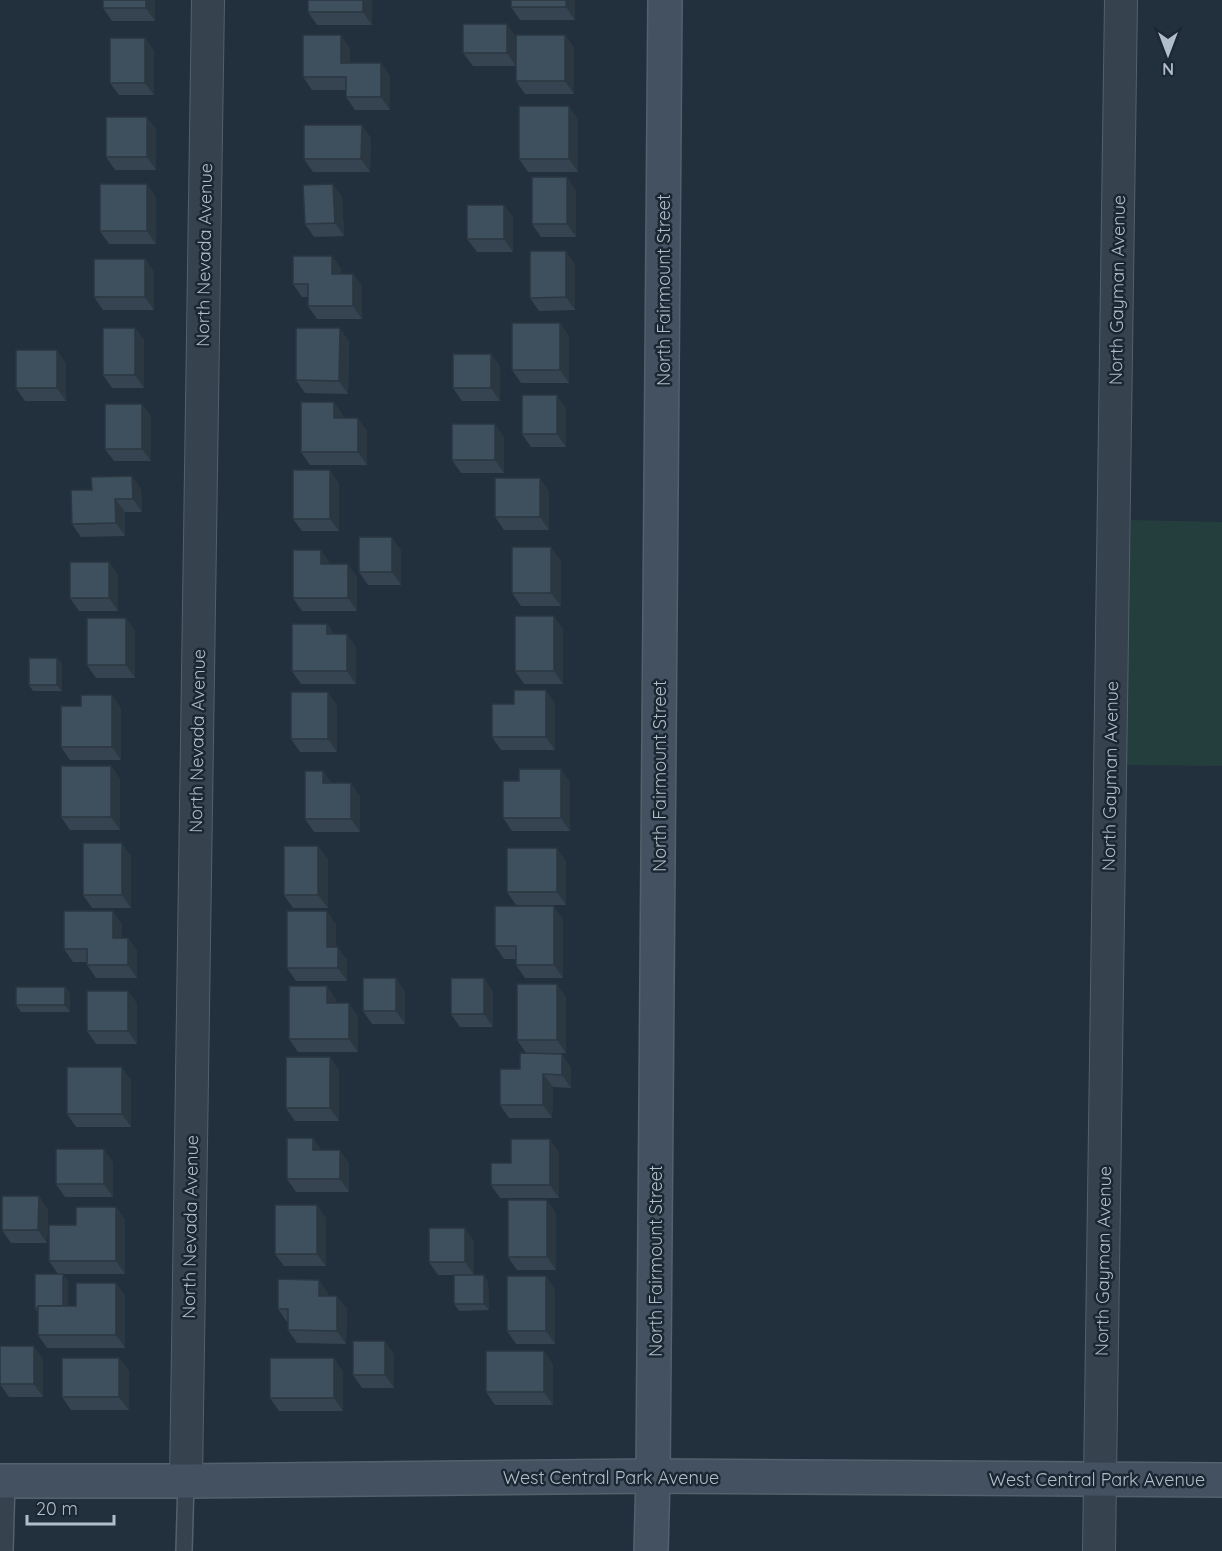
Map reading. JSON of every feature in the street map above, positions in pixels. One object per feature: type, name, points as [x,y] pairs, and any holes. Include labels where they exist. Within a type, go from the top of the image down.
[{"type":"street","name":"North Nevada Avenue","points":[[186,1481],[208,0]]},
{"type":"street","name":"North Fairmount Street","points":[[651,1551],[665,0]]},
{"type":"street","name":"North Gayman Avenue","points":[[1099,1551],[1121,0]]},
{"type":"street","name":"West Central Park Avenue","points":[[4,1481],[653,1476],[1222,1480]]},
{"type":"lane","points":[[4,1481],[4,1551]]},
{"type":"lane","points":[[184,1551],[186,1481]]},
{"type":"green space","points":[[1131,520],[1222,522],[1222,766],[1123,765]]},
{"type":"building","points":[[103,0],[146,0],[146,8],[103,8]]},
{"type":"building","points":[[308,0],[363,0],[363,12],[308,12]]},
{"type":"building","points":[[511,0],[566,0],[566,7],[511,7]]},
{"type":"building","points":[[463,24],[507,24],[507,53],[463,53]]},
{"type":"building","points":[[303,35],[341,35],[341,63],[381,63],[381,97],[346,97],[346,77],[303,77]]},
{"type":"building","points":[[516,35],[565,35],[565,81],[516,81]]},
{"type":"building","points":[[110,38],[145,38],[145,83],[110,83]]},
{"type":"building","points":[[519,106],[569,106],[569,159],[519,159]]},
{"type":"building","points":[[106,117],[147,117],[147,157],[106,157]]},
{"type":"building","points":[[304,125],[362,125],[361,159],[304,159]]},
{"type":"building","points":[[532,177],[567,177],[567,224],[532,224]]},
{"type":"building","points":[[100,184],[147,184],[147,231],[100,231]]},
{"type":"building","points":[[333,184],[335,223],[305,224],[303,185]]},
{"type":"building","points":[[467,205],[504,205],[504,239],[467,239]]},
{"type":"building","points":[[530,251],[566,251],[566,297],[530,298]]},
{"type":"building","points":[[293,256],[332,256],[332,274],[353,274],[353,306],[308,306],[308,284],[293,284]]},
{"type":"building","points":[[94,259],[145,259],[145,297],[94,297]]},
{"type":"building","points":[[512,323],[560,323],[560,370],[512,370]]},
{"type":"building","points":[[103,328],[135,328],[135,375],[103,375]]},
{"type":"building","points":[[296,328],[340,328],[339,381],[296,380]]},
{"type":"building","points":[[16,350],[57,350],[57,388],[16,388]]},
{"type":"building","points":[[453,354],[491,354],[491,388],[453,388]]},
{"type":"building","points":[[522,395],[557,395],[557,434],[522,434]]},
{"type":"building","points":[[301,402],[334,402],[334,418],[358,418],[358,452],[301,452]]},
{"type":"building","points":[[105,404],[142,404],[142,449],[105,449]]},
{"type":"building","points":[[452,424],[495,424],[495,460],[452,460]]},
{"type":"building","points":[[293,470],[330,470],[330,519],[293,519]]},
{"type":"building","points":[[132,476],[133,499],[115,499],[116,523],[72,524],[71,490],[92,490],[91,477]]},
{"type":"building","points":[[495,478],[540,478],[540,517],[495,517]]},
{"type":"building","points":[[359,537],[392,537],[392,572],[359,572]]},
{"type":"building","points":[[512,547],[551,547],[551,593],[512,593]]},
{"type":"building","points":[[293,550],[321,550],[321,564],[348,564],[348,598],[293,598]]},
{"type":"building","points":[[70,562],[109,562],[109,598],[70,598]]},
{"type":"building","points":[[515,616],[554,616],[554,671],[515,671]]},
{"type":"building","points":[[87,618],[126,618],[126,665],[87,665]]},
{"type":"building","points":[[292,624],[327,624],[327,634],[347,634],[347,671],[292,671]]},
{"type":"building","points":[[29,658],[57,658],[57,685],[29,685]]},
{"type":"building","points":[[514,690],[546,690],[546,737],[492,737],[492,704],[514,704]]},
{"type":"building","points":[[291,692],[328,692],[328,739],[291,739]]},
{"type":"building","points":[[81,695],[112,695],[112,747],[61,747],[61,706],[81,706]]},
{"type":"building","points":[[61,766],[111,766],[111,817],[61,817]]},
{"type":"building","points":[[519,769],[561,769],[561,818],[503,818],[503,781],[519,781]]},
{"type":"building","points":[[305,771],[323,771],[323,783],[351,783],[351,819],[305,819]]},
{"type":"building","points":[[83,843],[122,843],[122,895],[83,895]]},
{"type":"building","points":[[284,846],[318,846],[318,895],[284,895]]},
{"type":"building","points":[[507,848],[557,848],[557,892],[507,892]]},
{"type":"building","points":[[495,906],[554,906],[554,965],[516,965],[516,946],[495,946]]},
{"type":"building","points":[[64,911],[113,911],[113,938],[128,938],[128,965],[87,965],[87,949],[64,949]]},
{"type":"building","points":[[287,911],[327,911],[327,947],[338,947],[338,968],[287,968]]},
{"type":"building","points":[[363,978],[396,978],[396,1011],[363,1011]]},
{"type":"building","points":[[451,978],[484,978],[484,1014],[451,1014]]},
{"type":"building","points":[[517,984],[557,984],[557,1040],[517,1040]]},
{"type":"building","points":[[289,986],[327,986],[327,1003],[349,1003],[349,1039],[289,1039]]},
{"type":"building","points":[[16,987],[65,987],[65,1005],[16,1005]]},
{"type":"building","points":[[87,991],[128,991],[128,1031],[87,1031]]},
{"type":"building","points":[[520,1053],[562,1054],[562,1075],[543,1074],[543,1105],[500,1105],[500,1069],[520,1069]]},
{"type":"building","points":[[286,1057],[330,1057],[330,1108],[286,1108]]},
{"type":"building","points":[[67,1067],[122,1067],[122,1114],[67,1114]]},
{"type":"building","points":[[287,1138],[313,1138],[313,1150],[340,1150],[340,1179],[287,1179]]},
{"type":"building","points":[[511,1139],[550,1139],[550,1185],[491,1185],[491,1163],[511,1163]]},
{"type":"building","points":[[56,1149],[104,1149],[104,1184],[56,1184]]},
{"type":"building","points":[[2,1196],[39,1196],[38,1230],[2,1230]]},
{"type":"building","points":[[508,1200],[547,1200],[547,1257],[508,1257]]},
{"type":"building","points":[[275,1205],[317,1205],[317,1254],[275,1254]]},
{"type":"building","points":[[76,1207],[116,1207],[116,1261],[49,1261],[49,1225],[76,1225]]},
{"type":"building","points":[[429,1228],[465,1228],[465,1262],[429,1262]]},
{"type":"building","points":[[35,1274],[63,1274],[63,1306],[35,1308]]},
{"type":"building","points":[[454,1275],[484,1275],[484,1304],[454,1304]]},
{"type":"building","points":[[507,1276],[546,1276],[546,1331],[507,1331]]},
{"type":"building","points":[[278,1279],[319,1280],[319,1296],[337,1296],[337,1331],[288,1330],[288,1309],[278,1309]]},
{"type":"building","points":[[76,1283],[116,1283],[116,1335],[38,1335],[38,1306],[76,1306]]},
{"type":"building","points":[[353,1341],[385,1341],[385,1375],[353,1375]]},
{"type":"building","points":[[0,1346],[34,1346],[34,1384],[0,1384]]},
{"type":"building","points":[[486,1351],[544,1351],[544,1392],[486,1392]]},
{"type":"building","points":[[62,1358],[119,1358],[119,1397],[62,1397]]},
{"type":"building","points":[[270,1358],[334,1358],[334,1398],[270,1398]]}]
